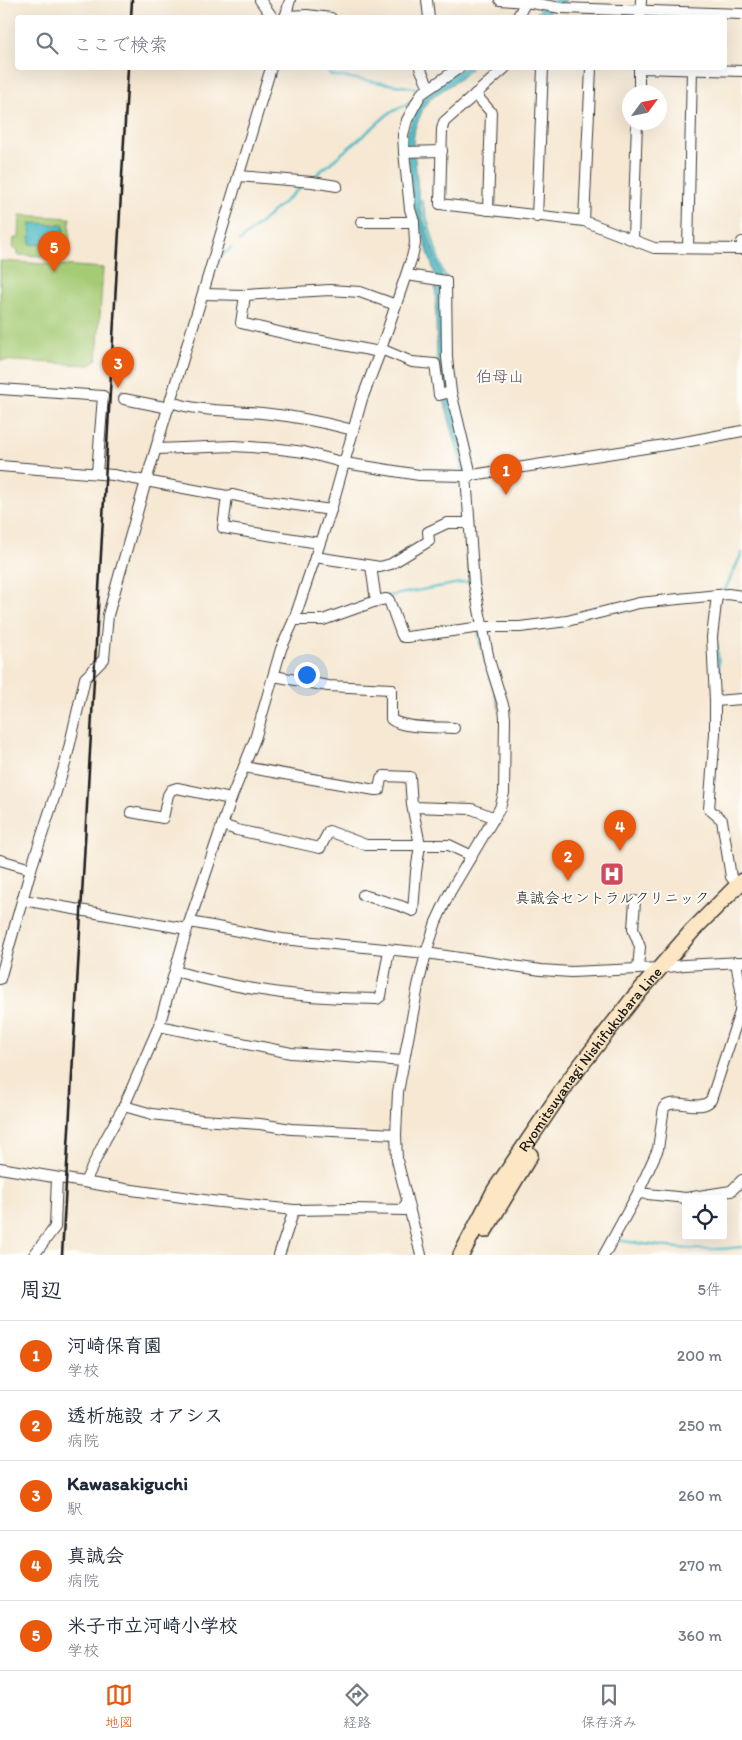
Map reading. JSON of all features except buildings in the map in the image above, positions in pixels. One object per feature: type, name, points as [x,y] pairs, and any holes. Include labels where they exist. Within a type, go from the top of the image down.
[{"type":"main road","name":"Ryomitsuyanagi Nishifukubara Line","points":[[472,1255],[532,1151],[588,1070],[641,1004],[693,930],[741,887]]},
{"type":"main road","name":"Ryomitsuyanagi Nishifukubara Line","points":[[461,1255],[495,1190],[570,1079],[632,1000],[667,967]]},
{"type":"street","points":[[260,0],[271,15]]},
{"type":"street","points":[[286,15],[290,0]]},
{"type":"street","points":[[428,0],[429,15]]},
{"type":"street","points":[[500,0],[574,4],[592,13],[640,9],[742,14]]},
{"type":"street","points":[[519,15],[527,1]]},
{"type":"street","points":[[0,979],[31,869],[66,761],[85,678],[104,659],[108,615],[146,481],[269,70]]},
{"type":"street","points":[[421,70],[429,87]]},
{"type":"street","points":[[85,1182],[124,1106],[159,1026],[188,925],[231,799],[255,739],[281,649],[294,620],[331,510],[362,398],[407,275],[415,244],[414,222],[410,209],[404,152],[403,135],[407,120],[416,100],[429,87],[456,70]]},
{"type":"street","points":[[503,70],[444,122],[442,129],[440,204],[584,222],[654,248],[742,249],[742,242]]},
{"type":"street","points":[[537,217],[543,70]]},
{"type":"street","points":[[584,222],[591,70]]},
{"type":"street","points":[[638,85],[639,70]]},
{"type":"street","points":[[688,248],[692,70],[742,71]]},
{"type":"street","points":[[475,94],[491,112],[488,210]]},
{"type":"street","points":[[633,239],[637,130]]},
{"type":"street","points":[[404,152],[442,151]]},
{"type":"street","points":[[239,176],[337,186]]},
{"type":"street","points":[[361,222],[414,222]]},
{"type":"street","points":[[407,275],[446,281],[447,393],[469,476],[469,523],[474,584],[482,626],[505,718],[504,793],[498,813],[450,892],[436,922],[426,953],[398,1092],[397,1160],[421,1255]]},
{"type":"street","points":[[203,294],[245,296],[330,290],[360,292],[396,305]]},
{"type":"street","points":[[245,296],[241,323],[295,336],[381,350],[412,362],[435,364],[439,395],[447,393]]},
{"type":"street","points":[[0,389],[103,396],[97,473]]},
{"type":"street","points":[[124,399],[208,410],[263,413],[311,420],[353,430]]},
{"type":"street","points":[[157,449],[234,446],[280,449],[304,452],[345,463],[419,475],[469,476],[742,431]]},
{"type":"street","points":[[0,466],[97,473],[227,496],[233,495],[331,510]]},
{"type":"street","points":[[227,496],[223,528],[319,543]]},
{"type":"street","points":[[315,557],[380,567],[391,564],[429,541],[428,532],[447,523],[469,523]]},
{"type":"street","points":[[371,566],[376,602]]},
{"type":"street","points":[[294,620],[323,620],[386,599],[389,600],[401,633],[405,637],[482,626],[520,627],[567,621],[638,603],[728,594],[742,596]]},
{"type":"street","points":[[717,595],[712,637],[715,701],[712,811],[722,820],[731,877],[741,887]]},
{"type":"street","points":[[274,676],[328,686],[391,689],[391,719],[395,723],[454,728]]},
{"type":"street","points":[[715,701],[742,699]]},
{"type":"street","points":[[244,767],[375,790],[379,790],[381,778],[384,776],[410,777],[411,799],[420,845],[413,911],[363,895]]},
{"type":"street","points":[[131,812],[163,818],[168,795],[171,790],[177,788],[231,799]]},
{"type":"street","points":[[413,807],[472,809],[495,818]]},
{"type":"street","points":[[222,825],[320,848],[329,830],[366,845],[449,845],[472,856]]},
{"type":"street","points":[[0,860],[31,869]]},
{"type":"street","points":[[23,900],[282,939],[426,953],[541,970],[571,972],[739,962],[740,1012],[711,1100],[704,1105],[671,1104],[664,1107],[658,1148],[638,1193],[604,1255]]},
{"type":"street","points":[[635,901],[633,929],[640,947],[638,969]]},
{"type":"street","points":[[175,971],[215,982],[293,994],[378,999],[389,950]]},
{"type":"street","points":[[159,1026],[291,1052],[404,1060]]},
{"type":"street","points":[[124,1106],[152,1114],[260,1124],[316,1132],[396,1134]]},
{"type":"street","points":[[0,1168],[211,1201],[294,1210],[405,1210],[405,1205],[408,1205]]},
{"type":"street","points":[[34,1255],[56,1227],[57,1178]]},
{"type":"street","points":[[638,1193],[686,1198],[731,1191],[742,1180]]},
{"type":"street","points":[[279,1255],[294,1210]]},
{"type":"green space","points":[[20,215],[70,218],[69,257],[18,255],[18,250],[13,249],[14,238],[19,238]]},
{"type":"green space","points":[[0,261],[103,268],[97,359],[90,365],[0,360]]},
{"type":"water","points":[[554,0],[567,0],[543,15],[532,15]]},
{"type":"water","points":[[459,70],[470,70],[432,97],[423,109],[415,128],[413,141],[420,208],[444,284],[444,339],[467,463],[469,555],[500,712],[480,644],[472,598],[467,560],[463,472],[442,392],[437,361],[435,275],[413,202],[406,137],[417,106],[438,83]]},
{"type":"water","points":[[31,223],[64,225],[63,246],[30,244]]},
{"type":"waterway","points":[[327,70],[331,75],[421,89]]},
{"type":"waterway","points":[[316,175],[388,114],[409,103]]},
{"type":"waterway","points":[[240,241],[303,185]]},
{"type":"waterway","points":[[417,201],[421,200],[442,271],[447,279]]},
{"type":"waterway","points":[[220,257],[231,248]]},
{"type":"waterway","points":[[724,592],[742,553]]},
{"type":"waterway","points":[[388,596],[471,581]]},
{"type":"waterway","points":[[717,644],[719,669]]},
{"type":"waterway","points":[[719,675],[720,694]]},
{"type":"waterway","points":[[285,1204],[324,1205]]},
{"type":"waterway","points":[[616,1240],[694,1249],[742,1247]]},
{"type":"railway","points":[[131,15],[132,0]]},
{"type":"railway","points":[[62,1255],[128,70]]},
{"type":"place","name":"米子市立河崎小学校","points":[[54,272]]},
{"type":"place","name":"Kawasakiguchi","points":[[118,388]]},
{"type":"place","name":"河崎保育園","points":[[506,495]]},
{"type":"place","name":"真誠会","points":[[620,851]]},
{"type":"place","name":"真誠会セントラルクリニック","points":[[612,874]]},
{"type":"place","name":"透析施設 オアシス","points":[[568,881]]},
{"type":"district","name":"伯母山","points":[[500,376]]}]
